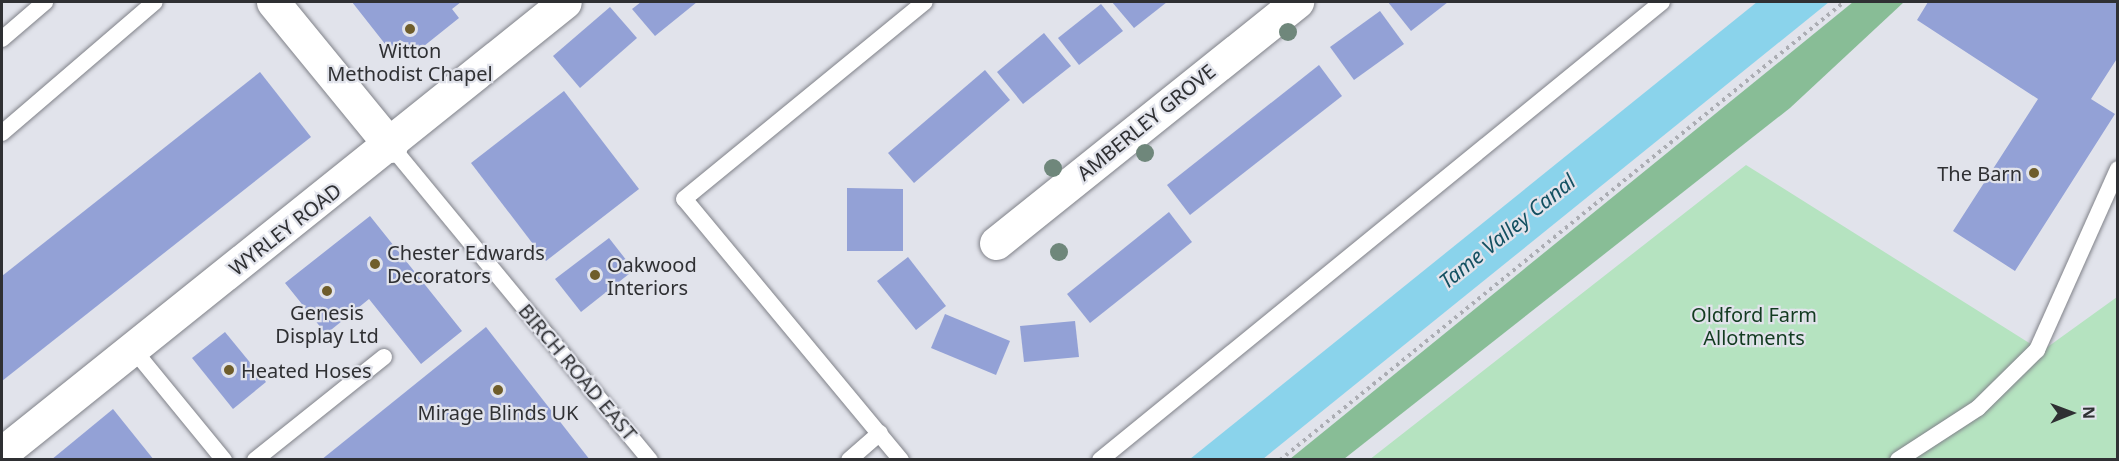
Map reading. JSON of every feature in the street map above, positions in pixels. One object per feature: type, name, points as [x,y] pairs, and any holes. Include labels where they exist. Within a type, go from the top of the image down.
[{"type":"street","points":[[273,2],[391,146]]},
{"type":"street","name":"WYRLEY ROAD","points":[[2,453],[391,146],[565,2]]},
{"type":"street","name":"AMBERLEY GROVE","points":[[996,243],[1297,2]]},
{"type":"lane","points":[[2,39],[45,2]]},
{"type":"lane","points":[[2,133],[155,2]]},
{"type":"lane","points":[[901,459],[684,199],[925,2]]},
{"type":"lane","points":[[1100,459],[1662,2]]},
{"type":"lane","name":"BIRCH ROAD EAST","points":[[391,146],[650,459]]},
{"type":"lane","points":[[1898,459],[1978,408],[2037,350],[2118,169]]},
{"type":"lane","points":[[134,349],[224,459]]},
{"type":"lane","points":[[255,459],[384,357]]},
{"type":"lane","points":[[849,459],[880,433]]},
{"type":"path","points":[[1280,459],[1844,2]]},
{"type":"green space","points":[[1853,2],[1904,2],[1790,108],[1344,459],[1290,459]]},
{"type":"green space","name":"Oldford Farm Allotments","points":[[1746,165],[2042,351],[2117,297],[2117,459],[1369,460]]},
{"type":"water","name":"Tame Valley Canal","points":[[1757,2],[1829,2],[1263,459],[1190,459]]},
{"type":"building","name":"Witton Methodist Chapel","points":[[352,2],[461,2],[452,9],[459,18],[419,50],[400,40],[389,49]]},
{"type":"building","points":[[641,2],[697,2],[655,36],[632,9]]},
{"type":"building","points":[[1112,2],[1167,2],[1134,28]]},
{"type":"building","points":[[1388,2],[1448,2],[1411,31]]},
{"type":"building","name":"The Barn","points":[[1928,2],[2118,2],[2118,57],[2091,99],[2115,114],[2015,271],[1953,231],[2038,99],[1917,20]]},
{"type":"building","points":[[1101,4],[1123,31],[1079,65],[1058,38]]},
{"type":"building","points":[[610,7],[637,38],[580,88],[553,56]]},
{"type":"building","points":[[1380,11],[1404,44],[1354,80],[1330,47]]},
{"type":"building","points":[[1044,33],[1071,66],[1023,104],[997,72]]},
{"type":"building","points":[[1319,65],[1342,96],[1190,215],[1167,185]]},
{"type":"building","points":[[985,70],[1010,100],[914,183],[888,153]]},
{"type":"building","points":[[260,72],[311,137],[2,381],[2,276]]},
{"type":"building","points":[[564,91],[639,189],[546,261],[471,163]]},
{"type":"building","points":[[847,188],[903,189],[903,251],[847,251]]},
{"type":"building","points":[[1169,212],[1192,242],[1090,323],[1067,294]]},
{"type":"building","points":[[370,216],[462,331],[421,364],[369,299],[326,334],[285,283]]},
{"type":"building","name":"Oakwood Interiors","points":[[609,238],[634,270],[581,312],[555,279]]},
{"type":"building","points":[[908,257],[946,306],[916,330],[877,281]]},
{"type":"building","points":[[945,314],[1010,341],[996,375],[931,348]]},
{"type":"building","points":[[1075,321],[1079,357],[1024,362],[1020,326]]},
{"type":"building","points":[[486,327],[590,460],[321,460]]},
{"type":"building","name":"Heated Hoses","points":[[225,332],[266,382],[233,409],[192,358]]},
{"type":"building","points":[[113,409],[154,460],[51,460]]},
{"type":"place","name":"Witton Methodist Chapel","points":[[410,29]]},
{"type":"place","name":"The Barn","points":[[2034,173]]},
{"type":"place","name":"Chester Edwards Decorators","points":[[375,264]]},
{"type":"place","name":"Oakwood Interiors","points":[[595,275]]},
{"type":"place","name":"Genesis Display Ltd","points":[[327,291]]},
{"type":"place","name":"Heated Hoses","points":[[229,370]]},
{"type":"place","name":"Mirage Blinds UK","points":[[498,390]]}]
